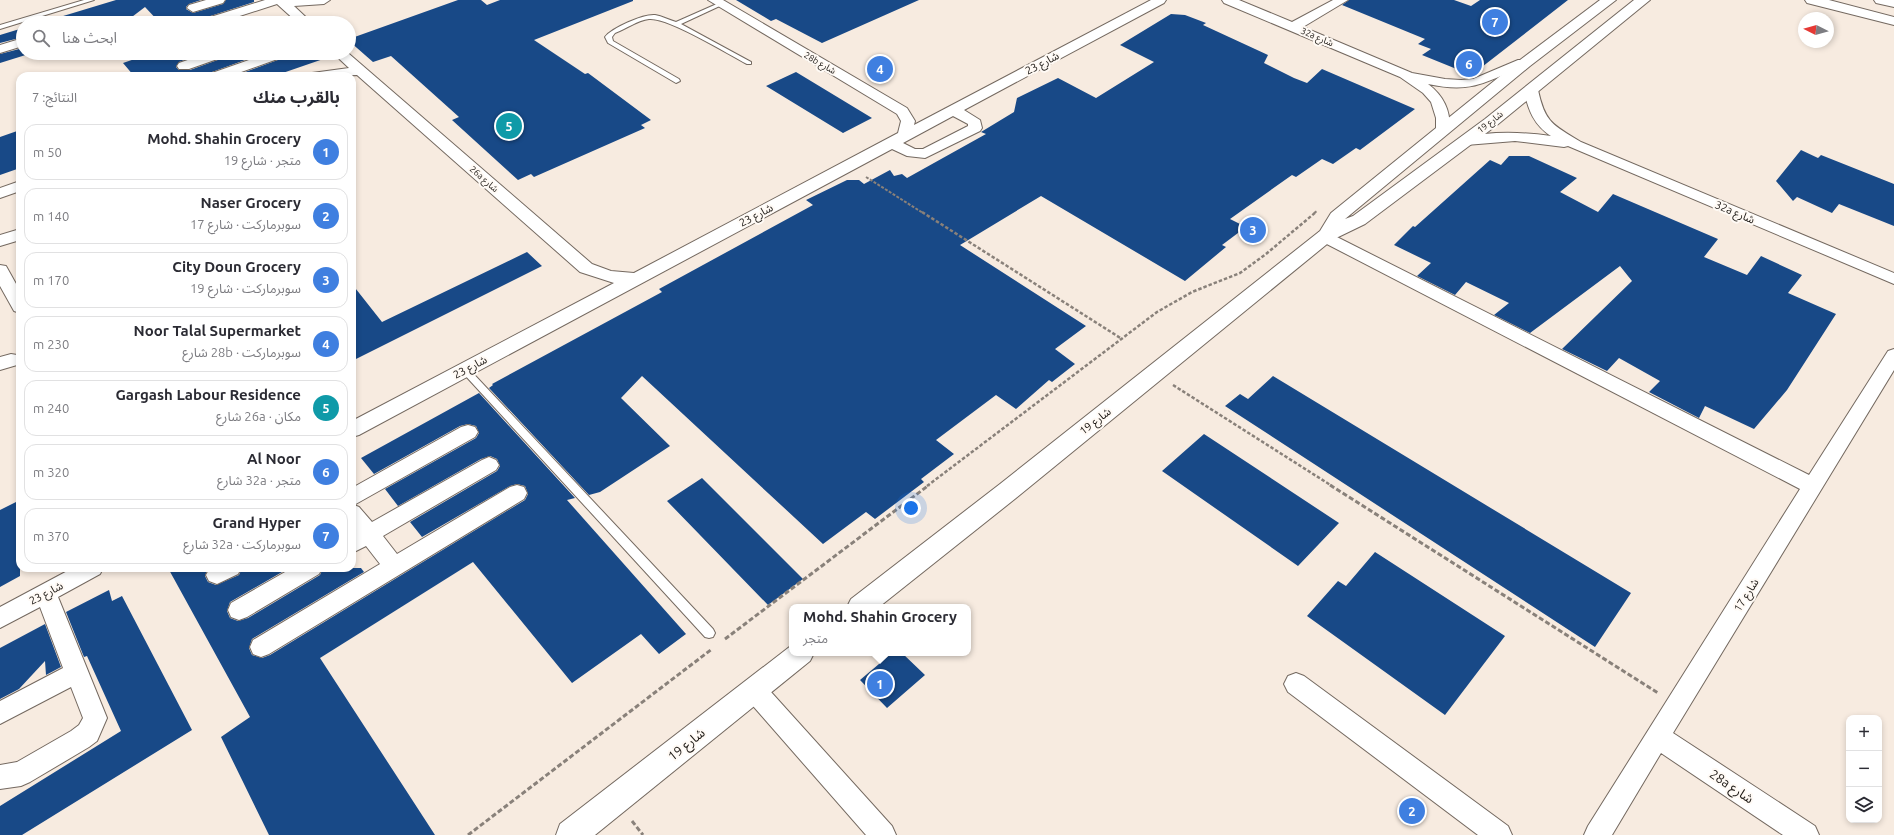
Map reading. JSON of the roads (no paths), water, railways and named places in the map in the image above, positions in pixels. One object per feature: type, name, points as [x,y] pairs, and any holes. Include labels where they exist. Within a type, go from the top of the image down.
[{"type":"street","points":[[193,8],[219,0]]},
{"type":"street","points":[[240,16],[280,1],[303,3],[324,0]]},
{"type":"street","name":"شارع 23","points":[[356,428],[1160,0]]},
{"type":"street","name":"32a شارع","points":[[1228,0],[1405,74],[1442,83],[1463,84],[1477,82],[1510,66],[1525,63]]},
{"type":"street","points":[[1293,27],[1342,0]]},
{"type":"street","name":"شارع 19","points":[[1327,235],[1337,217],[1525,63],[1609,0]]},
{"type":"street","name":"شارع 19","points":[[864,604],[1155,374],[1327,235],[1359,220],[1531,90],[1643,0]]},
{"type":"street","points":[[1812,0],[1892,19]]},
{"type":"street","points":[[1855,0],[1892,19]]},
{"type":"street","points":[[1881,0],[1894,3]]},
{"type":"street","points":[[280,1],[298,16]]},
{"type":"street","name":"28b شارع","points":[[717,2],[902,111],[908,121],[898,140]]},
{"type":"street","points":[[0,49],[16,44]]},
{"type":"street","points":[[189,72],[181,63],[193,60]]},
{"type":"street","points":[[228,72],[262,60]]},
{"type":"street","name":"26a شارع","points":[[348,60],[586,268],[607,276],[629,279],[640,277]]},
{"type":"street","points":[[340,72],[361,71]]},
{"type":"street","name":"32a شارع","points":[[1405,74],[1428,89],[1436,99],[1444,114],[1443,129]]},
{"type":"street","name":"32a شارع","points":[[1531,90],[1534,109],[1538,119],[1546,126],[1576,145],[1894,279]]},
{"type":"street","points":[[898,140],[912,153],[925,154],[975,128],[976,125],[973,121],[953,110]]},
{"type":"street","name":"32a شارع","points":[[1466,140],[1511,136],[1540,138],[1576,145]]},
{"type":"street","points":[[0,194],[16,188]]},
{"type":"street","points":[[1327,235],[1813,486]]},
{"type":"street","points":[[0,242],[16,236]]},
{"type":"street","points":[[0,270],[16,297]]},
{"type":"street","name":"شارع 17","points":[[1597,835],[1894,355]]},
{"type":"street","points":[[356,496],[468,432]]},
{"type":"street","points":[[360,539],[489,465]]},
{"type":"street","points":[[261,647],[517,493]]},
{"type":"street","points":[[356,526],[360,539],[395,567]]},
{"type":"street","name":"شارع 23","points":[[0,618],[85,572]]},
{"type":"street","points":[[239,610],[304,572]]},
{"type":"street","points":[[0,778],[21,774],[80,740],[88,733],[95,718],[45,594]]},
{"type":"street","name":"شارع 19","points":[[571,835],[797,656]]},
{"type":"street","points":[[0,713],[77,672]]},
{"type":"street","points":[[1296,684],[1499,835]]},
{"type":"street","points":[[754,690],[883,835]]},
{"type":"street","name":"28a شارع","points":[[1658,737],[1806,835]]},
{"type":"lane","points":[[37,16],[91,0]]},
{"type":"lane","points":[[676,24],[717,2]]},
{"type":"lane","points":[[676,81],[610,42],[608,37],[613,32],[647,17],[663,18],[749,63]]},
{"type":"lane","points":[[0,27],[16,22]]},
{"type":"lane","points":[[465,370],[709,633]]},
{"type":"place","name":"Grand Hyper","points":[[1495,22]]},
{"type":"place","name":"Al Noor","points":[[1469,64]]},
{"type":"place","name":"Noor Talal Supermarket","points":[[880,69]]},
{"type":"place","name":"Gargash Labour Residence","points":[[509,126]]},
{"type":"place","name":"City Doun Grocery","points":[[1253,230]]},
{"type":"place","name":"Mohd. Shahin Grocery","points":[[880,684]]},
{"type":"place","name":"Naser Grocery","points":[[1412,811]]}]
